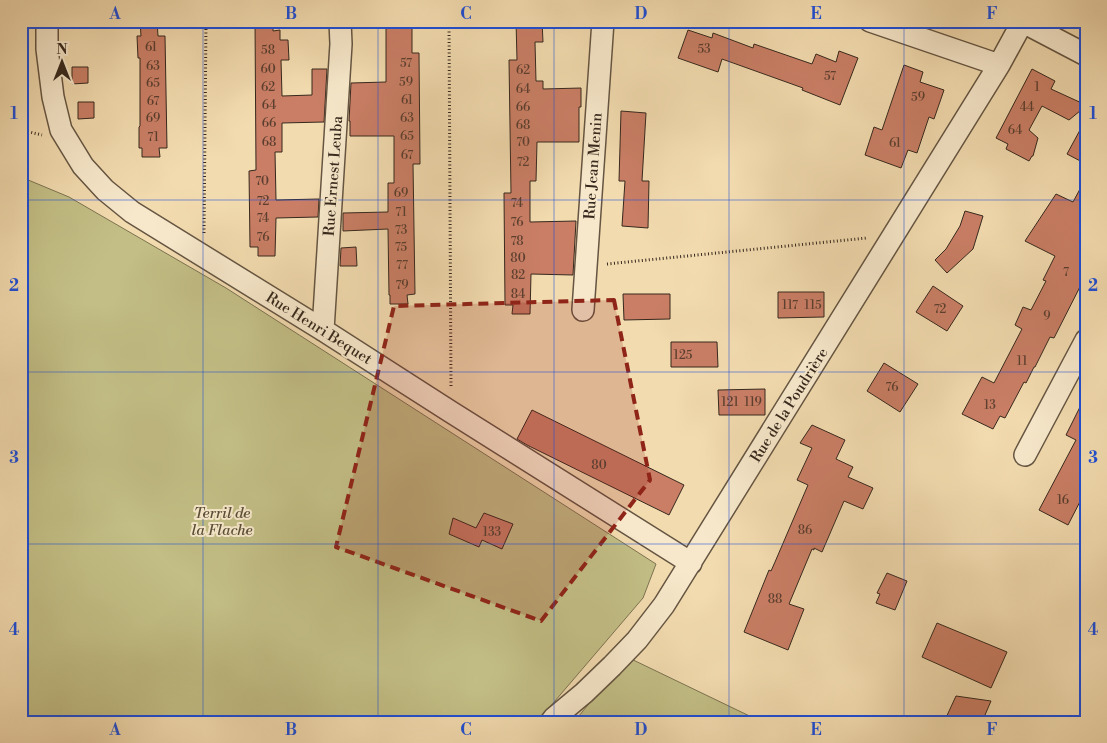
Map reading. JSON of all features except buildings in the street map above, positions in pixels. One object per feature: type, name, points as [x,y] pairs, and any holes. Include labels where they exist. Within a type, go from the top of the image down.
[{"type":"street","name":"Rue Henri Bequet","points":[[47,21],[47,49],[53,97],[62,130],[83,166],[105,190],[132,212],[323,330],[691,563]]},
{"type":"street","name":"Rue Ernest Leuba","points":[[323,330],[341,44],[340,21]]},
{"type":"street","name":"Rue Jean Menin","points":[[583,310],[603,21]]},
{"type":"street","points":[[870,21],[999,65]]},
{"type":"street","points":[[1023,22],[1086,55]]},
{"type":"street","name":"Rue de la Poudrière","points":[[551,722],[584,693],[638,640],[664,605],[894,236],[999,65],[1023,22]]},
{"type":"street","points":[[1025,455],[1086,340]]},
{"type":"path","points":[[204,257],[206,21]]},
{"type":"path","points":[[449,21],[451,412]]},
{"type":"path","points":[[586,266],[894,236]]},
{"type":"highlighted area","points":[[614,300],[650,480],[541,621],[336,547],[394,306]]},
{"type":"green space","name":"Terril de la Flache","points":[[21,177],[69,197],[226,288],[656,564],[643,598],[537,722],[21,722]]},
{"type":"green space","points":[[627,657],[762,722],[574,722]]}]
